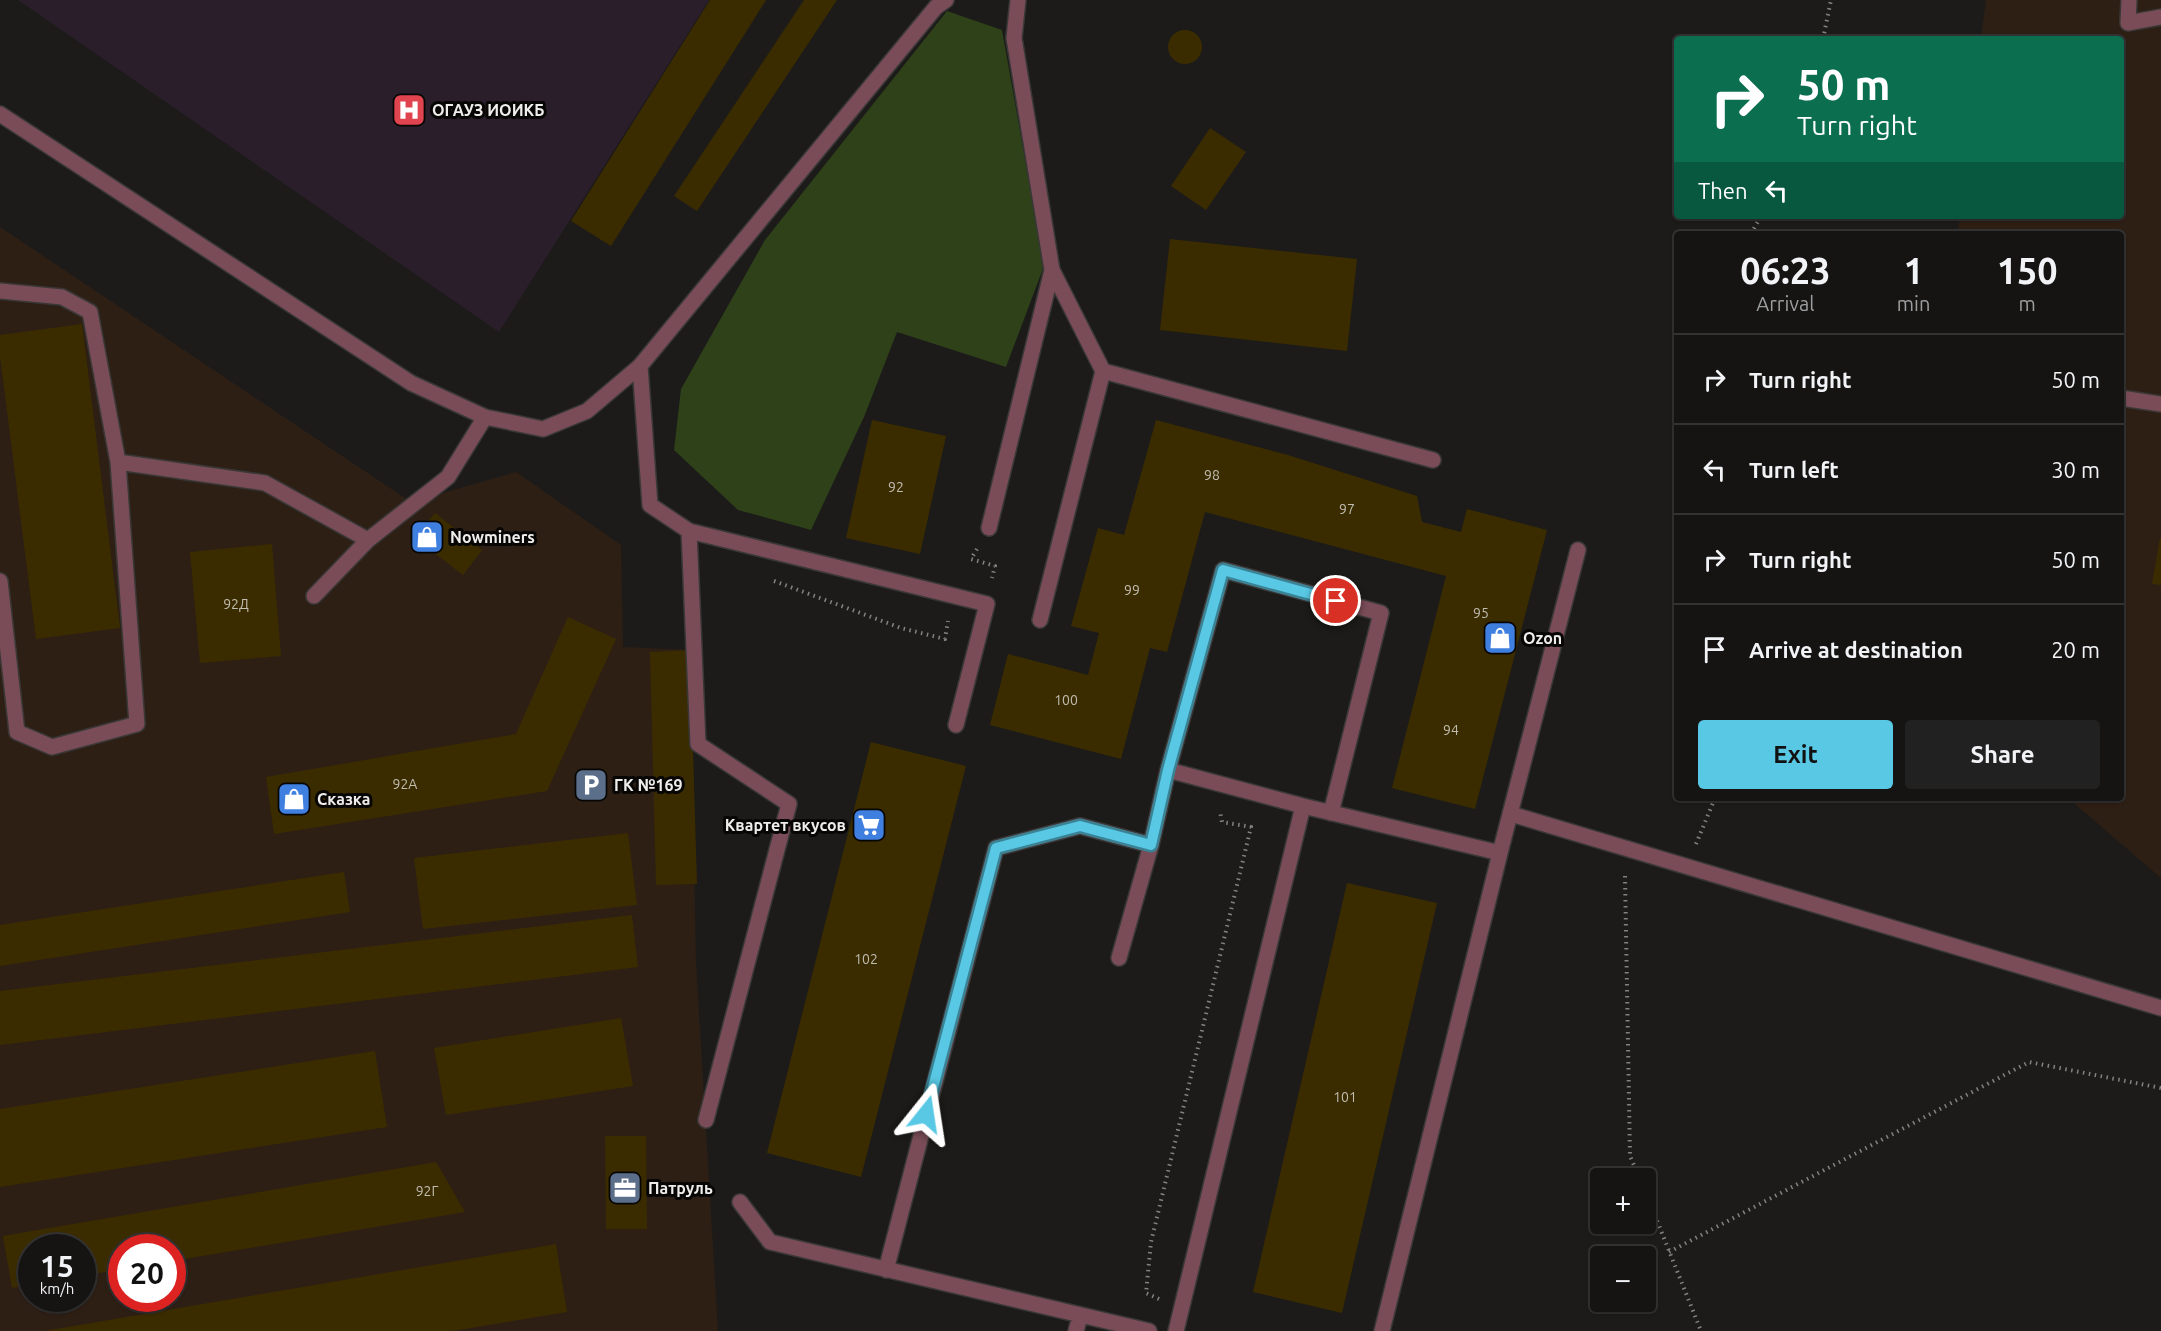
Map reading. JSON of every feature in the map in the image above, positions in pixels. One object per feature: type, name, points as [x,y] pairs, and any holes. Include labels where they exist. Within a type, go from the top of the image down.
[{"type":"lane","points":[[0,114],[411,383],[485,417],[543,429],[587,411],[640,366],[936,7],[946,0]]},
{"type":"lane","points":[[1018,0],[1014,38],[1052,270],[1103,371],[1040,620]]},
{"type":"lane","points":[[2130,0],[2128,23],[2161,17]]},
{"type":"lane","points":[[989,528],[1052,270]]},
{"type":"lane","points":[[0,291],[62,297],[90,312],[118,462],[137,724],[52,747],[17,732],[0,581]]},
{"type":"lane","points":[[640,366],[650,505],[689,531],[987,604],[956,724]]},
{"type":"lane","points":[[1103,371],[1433,460]]},
{"type":"lane","points":[[2124,398],[2161,404]]},
{"type":"lane","points":[[314,596],[368,540],[448,477],[485,417]]},
{"type":"lane","points":[[118,462],[265,483],[368,540]]},
{"type":"lane","points":[[689,531],[698,744],[789,804],[706,1120]]},
{"type":"lane","points":[[1382,1331],[1500,853],[1578,550]]},
{"type":"lane","points":[[1119,958],[1223,570],[1381,613],[1331,813]]},
{"type":"lane","points":[[1168,770],[1331,813],[1500,853]]},
{"type":"lane","points":[[1176,1331],[1303,806]]},
{"type":"lane","points":[[1511,814],[2161,1008]]},
{"type":"lane","points":[[886,1270],[996,848],[1080,826],[1151,845]]},
{"type":"lane","points":[[740,1202],[770,1242],[886,1270],[1078,1324],[1149,1331]]},
{"type":"path","points":[[1823,36],[1831,0]]},
{"type":"path","points":[[768,579],[901,628]]},
{"type":"path","points":[[1695,847],[1714,801]]},
{"type":"path","points":[[1146,1293],[1151,1242],[1251,827],[1222,822],[1219,808]]},
{"type":"path","points":[[1625,871],[1630,1156],[1635,1168]]},
{"type":"path","points":[[1669,1252],[2029,1062],[2161,1088]]},
{"type":"path","points":[[1656,1219],[1701,1331]]},
{"type":"shaded area","name":"ОГАУЗ ИОИКБ","points":[[18,0],[709,0],[499,332]]},
{"type":"shaded area","points":[[1986,0],[2161,0],[2161,878],[2071,801],[2124,801],[2124,231],[1958,231],[1960,219],[2124,219],[2124,36],[1981,36]]},
{"type":"shaded area","points":[[0,227],[411,502],[516,472],[621,545],[623,647],[690,650],[696,963],[718,1331],[0,1331]]},
{"type":"green space","points":[[947,11],[1002,30],[1044,266],[1006,367],[897,332],[864,417],[811,530],[738,510],[674,450],[681,389],[765,240]]},
{"type":"building","points":[[710,0],[766,0],[611,246],[571,221]]},
{"type":"building","points":[[804,0],[837,0],[697,211],[674,196]]},
{"type":"building","points":[[1185,30],[1197,35],[1202,47],[1197,59],[1185,64],[1173,59],[1168,47],[1173,35]]},
{"type":"building","points":[[1210,128],[1246,152],[1206,210],[1171,186]]},
{"type":"building","points":[[1170,239],[1357,259],[1347,351],[1160,330]]},
{"type":"building","points":[[82,324],[120,628],[36,639],[0,356],[0,335]]},
{"type":"building","points":[[872,420],[946,436],[920,554],[846,538]]},
{"type":"building","points":[[1156,420],[1288,455],[1417,496],[1422,522],[1461,532],[1467,509],[1547,530],[1475,809],[1392,788],[1446,576],[1205,512],[1167,652],[1150,648],[1121,759],[990,725],[1008,654],[1088,675],[1099,633],[1071,626],[1098,528],[1124,535]]},
{"type":"building","points":[[435,513],[482,550],[463,575],[415,538]]},
{"type":"building","points":[[2161,538],[2161,585],[2152,584]]},
{"type":"building","points":[[272,544],[281,656],[200,663],[190,552]]},
{"type":"building","points":[[568,617],[616,639],[547,791],[274,834],[266,777],[516,734]]},
{"type":"building","points":[[690,650],[697,884],[656,885],[650,652]]},
{"type":"building","points":[[871,742],[966,766],[861,1177],[767,1153]]},
{"type":"building","points":[[628,833],[637,905],[423,929],[414,858]]},
{"type":"building","points":[[344,872],[350,912],[0,966],[0,925]]},
{"type":"building","points":[[1347,883],[1437,903],[1342,1313],[1253,1292]]},
{"type":"building","points":[[632,915],[638,967],[0,1045],[0,991]]},
{"type":"building","points":[[621,1018],[633,1086],[446,1115],[434,1048]]},
{"type":"building","points":[[375,1051],[387,1127],[0,1187],[0,1109]]},
{"type":"building","points":[[605,1136],[646,1136],[647,1229],[606,1229]]},
{"type":"building","points":[[436,1162],[465,1212],[186,1259],[186,1234],[108,1234],[108,1271],[96,1274],[96,1234],[18,1234],[18,1287],[12,1288],[3,1236]]},
{"type":"building","points":[[556,1244],[567,1312],[453,1331],[44,1331],[156,1312],[186,1312],[186,1307]]},
{"type":"place","name":"ОГАУЗ ИОИКБ","points":[[409,110]]},
{"type":"place","name":"Nowminers","points":[[427,537]]},
{"type":"place","name":"Ozon","points":[[1500,638]]},
{"type":"place","name":"ГК №169","points":[[591,785]]},
{"type":"place","name":"Сказка","points":[[294,799]]},
{"type":"place","name":"Квартет вкусов","points":[[869,825]]},
{"type":"place","name":"Патруль","points":[[625,1188]]},
{"type":"route","points":[[926,1114],[996,848],[1080,826],[1151,845],[1168,770],[1223,570],[1336,601]]}]
